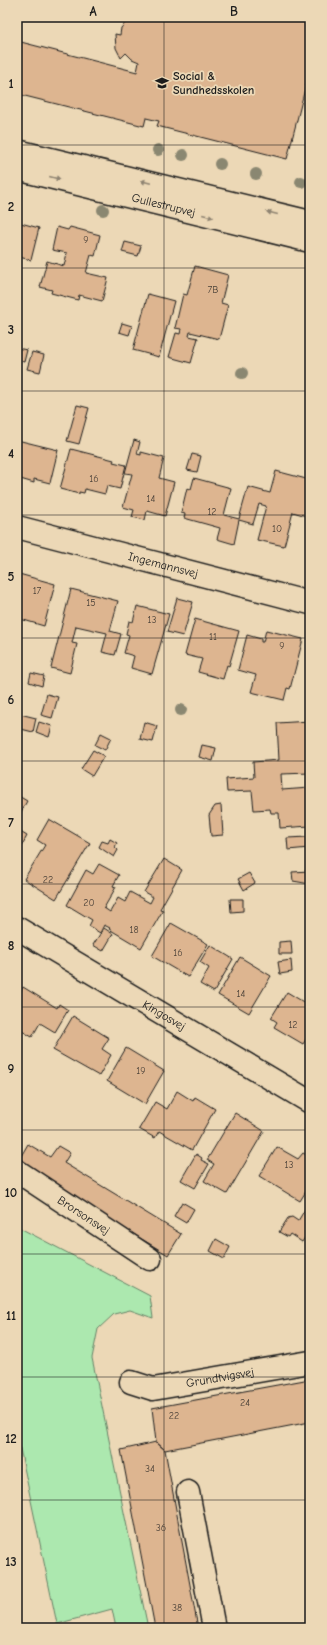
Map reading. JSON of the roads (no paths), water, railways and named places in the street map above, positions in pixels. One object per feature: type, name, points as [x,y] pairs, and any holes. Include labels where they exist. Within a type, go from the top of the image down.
[{"type":"street","name":"Gullestrupvej","points":[[17,151],[310,222]]},
{"type":"street","name":"Gullestrupvej","points":[[17,168],[310,241]]},
{"type":"street","name":"Ingemannsvej","points":[[17,527],[310,603]]},
{"type":"street","name":"Kingosvej","points":[[17,928],[310,1102]]},
{"type":"street","name":"Brorsonsvej","points":[[17,1171],[150,1259]]},
{"type":"street","name":"Grundtvigsvej","points":[[131,1382],[153,1389],[310,1362]]},
{"type":"street","points":[[188,1492],[214,1628]]},
{"type":"place","name":"Social & Sundhedsskolen","points":[[162,83]]}]
